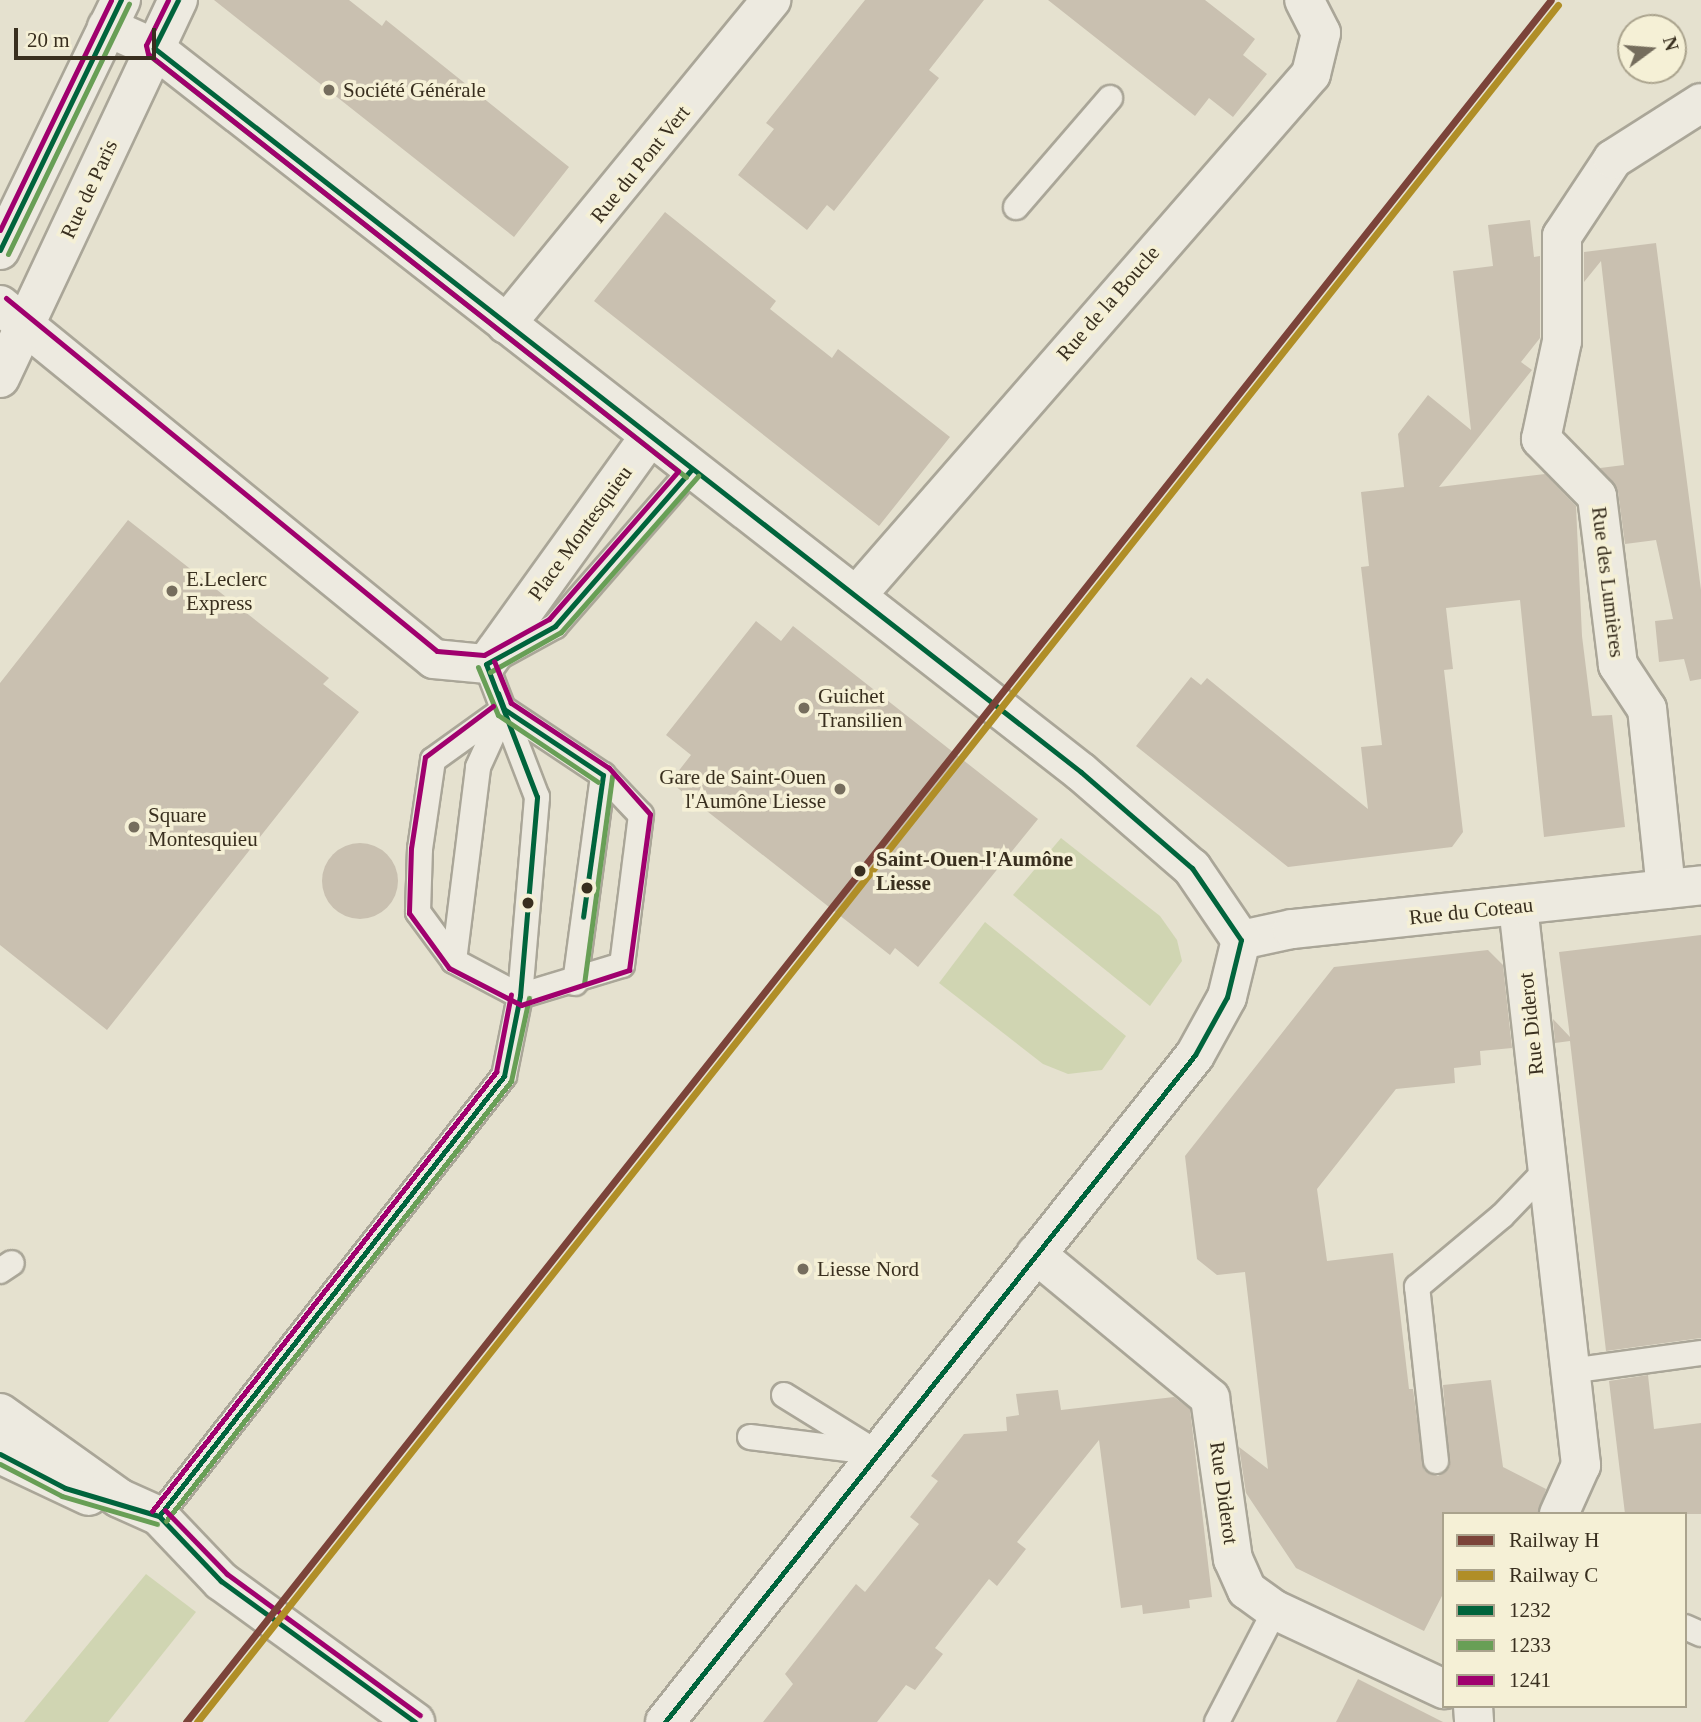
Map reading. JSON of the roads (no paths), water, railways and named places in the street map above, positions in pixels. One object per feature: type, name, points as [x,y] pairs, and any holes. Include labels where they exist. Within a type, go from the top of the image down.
[{"type":"street","name":"Rue de Paris","points":[[0,378],[13,316],[178,0]]},
{"type":"street","name":"Rue du Pont Vert","points":[[506,324],[772,0]]},
{"type":"street","name":"Rue de la Boucle","points":[[864,602],[1311,74],[1321,33],[1304,0]]},
{"type":"street","points":[[0,250],[114,14],[691,470],[1081,772],[1192,867],[1241,940],[1227,997],[1195,1055],[665,1722]]},
{"type":"street","name":"Rue des Lumières","points":[[1683,887],[1647,709],[1618,665],[1597,496],[1541,439],[1562,341],[1562,236],[1613,159],[1701,103]]},
{"type":"street","points":[[13,316],[434,659],[486,664]]},
{"type":"street","name":"Place Montesquieu","points":[[486,664],[650,436]]},
{"type":"street","name":"Rue du Coteau","points":[[1241,940],[1292,929],[1683,887]]},
{"type":"street","name":"Rue Diderot","points":[[1518,906],[1581,1465],[1560,1512]]},
{"type":"street","name":"Rue Diderot","points":[[1036,1254],[1210,1398],[1233,1559],[1247,1590],[1275,1610],[1442,1688]]},
{"type":"street","points":[[0,1413],[119,1499],[159,1516],[222,1581],[415,1722]]},
{"type":"street","points":[[0,1454],[65,1488],[159,1516]]},
{"type":"lane","points":[[1016,206],[1110,98]]},
{"type":"lane","name":"Place Montesquieu","points":[[486,664],[555,626],[691,470]]},
{"type":"lane","points":[[159,1516],[504,1076],[520,996],[537,797],[486,664]]},
{"type":"lane","points":[[504,709],[603,775],[641,815],[622,965],[575,983],[520,996],[454,961],[418,912],[420,849],[433,760],[504,709]]},
{"type":"lane","points":[[454,961],[478,767],[504,709]]},
{"type":"lane","points":[[575,983],[603,775]]},
{"type":"lane","points":[[1436,1461],[1417,1287],[1502,1216],[1547,1169]]},
{"type":"lane","points":[[1570,1371],[1701,1353]]},
{"type":"lane","points":[[784,1395],[878,1453]]},
{"type":"lane","points":[[750,1437],[878,1453]]},
{"type":"lane","points":[[1216,1722],[1275,1610]]},
{"type":"rail line","name":"H","points":[[186,1722],[1551,0]]},
{"type":"rail line","name":"C","points":[[197,1722],[1558,5]]},
{"type":"place","name":"Société Générale","points":[[329,90]]},
{"type":"place","name":"E.Leclerc Express","points":[[172,591]]},
{"type":"place","name":"Guichet Transilien","points":[[804,708]]},
{"type":"place","name":"Gare de Saint-Ouen l'Aumône Liesse","points":[[840,789]]},
{"type":"place","name":"Square Montesquieu","points":[[134,827]]},
{"type":"place","name":"Saint-Ouen-l'Aumône Liesse","points":[[860,871]]},
{"type":"place","name":"Liesse Nord","points":[[803,1269]]}]
